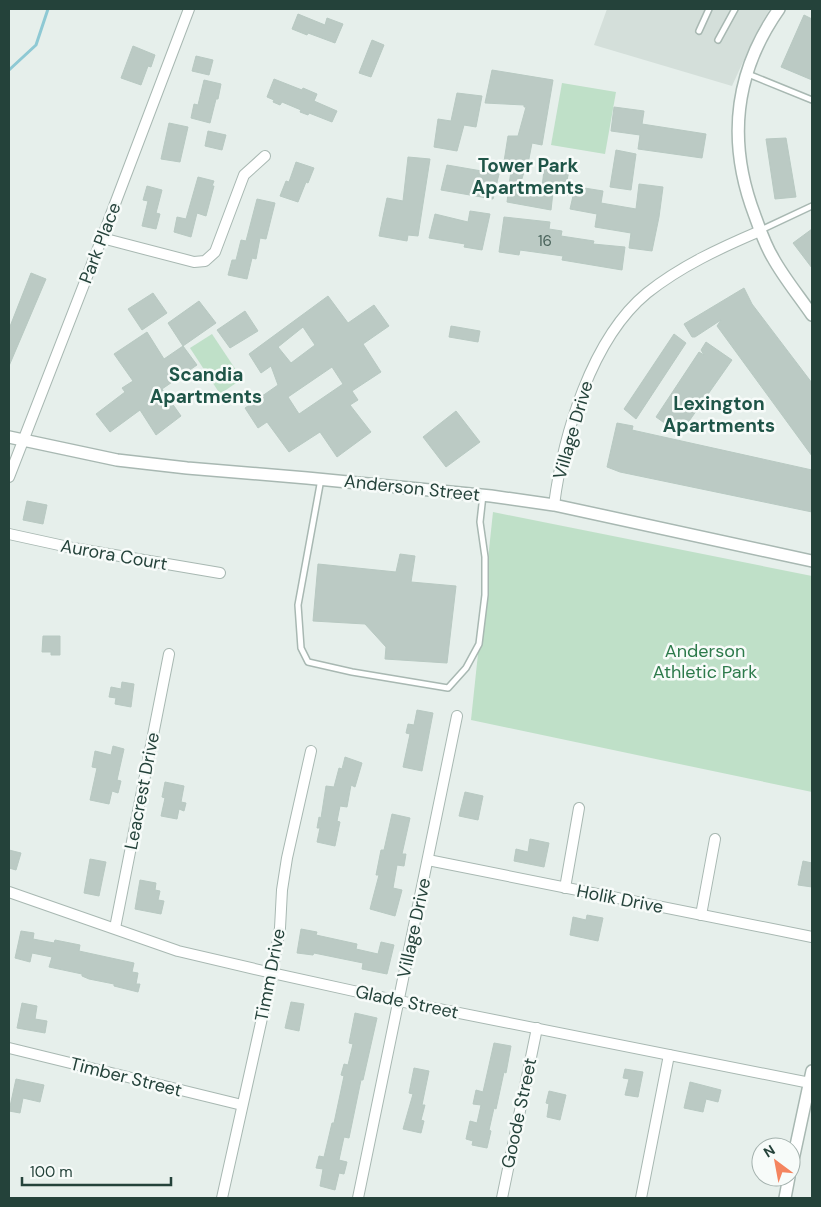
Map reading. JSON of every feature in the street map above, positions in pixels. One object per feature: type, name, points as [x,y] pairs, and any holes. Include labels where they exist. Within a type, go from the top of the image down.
[{"type":"street","name":"Park Place","points":[[9,477],[189,9]]},
{"type":"street","points":[[779,9],[765,29],[747,73],[738,119],[737,142],[740,165],[749,202],[760,231],[772,257],[812,314]]},
{"type":"street","points":[[102,238],[194,262],[205,261],[215,252],[244,175],[265,156]]},
{"type":"street","name":"Village Drive","points":[[554,505],[565,447],[578,402],[592,368],[629,311],[646,294],[682,269],[715,250],[760,231]]},
{"type":"street","name":"Anderson Street","points":[[9,437],[118,460],[483,495],[554,505],[812,561]]},
{"type":"street","name":"Aurora Court","points":[[9,534],[73,548],[220,573]]},
{"type":"street","name":"Leacrest Drive","points":[[115,928],[169,654]]},
{"type":"street","name":"Village Drive","points":[[358,1198],[457,716]]},
{"type":"street","name":"Timm Drive","points":[[222,1198],[272,973],[280,928],[282,890],[287,858],[311,751]]},
{"type":"street","points":[[565,888],[579,808]]},
{"type":"street","points":[[701,915],[715,839]]},
{"type":"street","name":"Holik Drive","points":[[428,860],[812,937]]},
{"type":"street","name":"Glade Street","points":[[9,892],[178,951],[399,1001],[811,1083]]},
{"type":"street","name":"Goode Street","points":[[502,1198],[537,1028]]},
{"type":"street","name":"Timber Street","points":[[9,1048],[242,1105]]},
{"type":"street","points":[[641,1198],[669,1055]]},
{"type":"street","points":[[798,1137],[812,1071]]},
{"type":"lane","points":[[699,31],[709,9]]},
{"type":"lane","points":[[718,40],[735,9]]},
{"type":"lane","points":[[747,73],[812,100]]},
{"type":"lane","points":[[760,231],[812,206]]},
{"type":"lane","points":[[321,479],[298,605],[301,648],[308,662],[352,672],[448,688],[466,668],[479,644],[485,595],[485,557],[480,522],[483,495]]},
{"type":"shaded area","points":[[607,9],[770,9],[757,31],[732,86],[594,45]]},
{"type":"green space","points":[[562,83],[616,92],[605,154],[551,145]]},
{"type":"green space","points":[[212,334],[242,379],[220,394],[190,348]]},
{"type":"green space","name":"Anderson Athletic Park","points":[[493,512],[812,576],[812,792],[471,720]]},
{"type":"building","points":[[298,14],[325,25],[327,18],[343,24],[335,43],[292,29]]},
{"type":"building","points":[[804,15],[812,19],[812,80],[781,67]]},
{"type":"building","points":[[372,40],[384,45],[371,77],[359,73]]},
{"type":"building","points":[[133,46],[155,55],[151,67],[148,66],[141,85],[121,78]]},
{"type":"building","points":[[196,56],[213,60],[209,75],[192,71]]},
{"type":"building","points":[[492,70],[553,80],[542,145],[532,143],[527,169],[525,169],[520,185],[542,187],[545,162],[570,166],[566,185],[603,191],[601,203],[636,209],[639,184],[663,187],[652,251],[629,248],[631,233],[595,227],[597,214],[570,209],[573,196],[553,192],[551,210],[507,202],[511,170],[503,168],[508,136],[518,136],[526,107],[524,105],[485,103]]},
{"type":"building","points":[[274,79],[317,94],[314,101],[337,111],[332,122],[309,113],[308,115],[300,112],[301,110],[282,102],[280,105],[273,102],[274,100],[267,97]]},
{"type":"building","points":[[204,80],[221,84],[210,123],[191,118],[194,104],[198,105]]},
{"type":"building","points":[[457,93],[482,96],[476,127],[464,125],[457,151],[434,147],[438,119],[451,121]]},
{"type":"building","points":[[614,107],[644,111],[642,124],[706,134],[702,158],[638,149],[640,135],[611,131]]},
{"type":"building","points":[[169,123],[188,127],[180,162],[161,159]]},
{"type":"building","points":[[208,131],[226,135],[222,150],[205,146]]},
{"type":"building","points":[[786,138],[796,197],[775,199],[766,139]]},
{"type":"building","points":[[616,150],[636,154],[631,190],[610,187]]},
{"type":"building","points":[[408,157],[430,159],[418,236],[408,235],[407,241],[379,236],[387,198],[403,201]]},
{"type":"building","points":[[296,162],[314,168],[298,202],[280,196],[286,181],[289,182]]},
{"type":"building","points":[[447,165],[499,174],[493,199],[441,190]]},
{"type":"building","points":[[198,177],[214,181],[212,186],[214,186],[206,216],[197,213],[191,237],[174,232],[177,217],[186,219]]},
{"type":"building","points":[[147,186],[162,190],[156,213],[160,214],[156,229],[142,226],[148,201],[143,200]]},
{"type":"building","points":[[257,199],[275,203],[266,239],[260,238],[256,259],[252,258],[247,279],[228,275],[232,260],[236,260],[241,240],[246,241]]},
{"type":"building","points":[[470,211],[490,214],[482,250],[464,247],[465,244],[429,238],[435,214],[468,222]]},
{"type":"building","points":[[504,217],[550,222],[549,229],[562,231],[561,236],[594,241],[593,244],[625,247],[622,270],[562,260],[563,256],[520,250],[519,255],[499,252]]},
{"type":"building","points":[[812,229],[812,268],[793,243]]},
{"type":"building","points":[[31,273],[46,279],[9,366],[9,329]]},
{"type":"building","points":[[744,288],[752,304],[812,383],[812,456],[717,326],[721,320],[695,337],[692,337],[684,324]]},
{"type":"building","points":[[153,293],[167,313],[142,330],[128,309]]},
{"type":"building","points":[[328,296],[348,323],[374,305],[389,326],[363,344],[381,372],[352,391],[358,400],[350,405],[371,432],[337,457],[320,432],[289,452],[267,422],[258,428],[245,408],[278,385],[271,366],[261,373],[249,354]],"holes":[[[303,327],[315,345],[291,363],[278,347]],[[332,367],[343,384],[299,414],[288,397]]]},
{"type":"building","points":[[199,301],[216,323],[183,346],[168,323]]},
{"type":"building","points":[[245,311],[258,331],[230,348],[217,330]]},
{"type":"building","points":[[451,326],[480,331],[478,342],[449,337]]},
{"type":"building","points":[[147,332],[164,359],[183,346],[197,365],[162,389],[181,416],[156,435],[140,410],[110,432],[96,414],[125,392],[122,388],[133,381],[114,354]]},
{"type":"building","points":[[674,334],[686,343],[636,419],[624,409]]},
{"type":"building","points":[[706,342],[732,360],[680,434],[656,417],[699,352],[704,355],[701,350]]},
{"type":"building","points":[[456,411],[480,442],[446,467],[423,437]]},
{"type":"building","points":[[617,423],[633,426],[632,430],[812,470],[812,512],[620,472],[607,467]]},
{"type":"building","points":[[27,501],[47,505],[43,524],[23,520]]},
{"type":"building","points":[[400,554],[415,556],[411,582],[456,586],[447,663],[385,659],[386,647],[365,624],[313,621],[318,564],[396,572]]},
{"type":"building","points":[[43,636],[60,636],[60,655],[42,652]]},
{"type":"building","points":[[122,682],[134,684],[131,707],[115,704],[116,698],[109,697],[111,687],[121,689]]},
{"type":"building","points":[[417,710],[433,713],[422,771],[403,767],[410,734],[406,733],[408,724],[414,725]]},
{"type":"building","points":[[113,746],[124,749],[117,780],[121,781],[118,793],[112,791],[109,804],[90,800],[97,768],[92,767],[95,751],[111,755]]},
{"type":"building","points":[[345,757],[362,763],[355,787],[351,785],[347,807],[340,806],[337,821],[340,822],[335,846],[317,842],[320,828],[317,828],[319,817],[321,818],[326,786],[334,787],[339,768],[342,769]]},
{"type":"building","points":[[165,782],[184,786],[181,802],[186,803],[184,811],[179,809],[177,819],[161,816],[165,798],[162,797]]},
{"type":"building","points":[[465,792],[483,796],[478,820],[459,816]]},
{"type":"building","points":[[392,814],[410,818],[402,854],[406,854],[404,866],[397,865],[393,888],[402,890],[395,916],[370,909],[379,875],[376,875],[381,850],[384,850]]},
{"type":"building","points":[[530,839],[549,843],[544,867],[514,861],[516,849],[528,852]]},
{"type":"building","points":[[9,850],[21,853],[16,870],[9,868]]},
{"type":"building","points":[[90,859],[106,862],[99,896],[84,893]]},
{"type":"building","points":[[803,861],[812,863],[812,887],[798,885]]},
{"type":"building","points":[[140,880],[156,883],[155,890],[160,891],[158,900],[164,901],[161,914],[135,909]]},
{"type":"building","points":[[587,915],[603,918],[598,941],[570,935],[573,917],[586,920]]},
{"type":"building","points":[[301,929],[317,932],[316,935],[357,944],[356,949],[378,954],[381,942],[394,945],[387,974],[362,969],[363,963],[314,953],[313,955],[297,953]]},
{"type":"building","points":[[21,931],[34,933],[33,939],[54,943],[55,940],[80,945],[79,951],[134,963],[132,972],[138,973],[136,984],[140,984],[138,992],[114,986],[114,984],[89,979],[82,976],[82,974],[49,967],[52,957],[32,953],[30,962],[15,958]]},
{"type":"building","points":[[291,1002],[304,1004],[299,1031],[285,1028]]},
{"type":"building","points":[[22,1003],[37,1006],[35,1019],[47,1021],[45,1033],[17,1028]]},
{"type":"building","points":[[355,1013],[377,1018],[349,1138],[344,1137],[339,1160],[347,1162],[344,1174],[339,1173],[335,1190],[320,1186],[323,1169],[316,1168],[319,1156],[324,1157],[332,1123],[334,1123],[344,1076],[341,1075],[344,1064],[348,1065],[353,1044],[349,1043]]},
{"type":"building","points":[[494,1043],[511,1046],[506,1073],[504,1072],[496,1109],[494,1108],[487,1148],[472,1145],[473,1141],[466,1139],[470,1121],[477,1123],[481,1105],[473,1104],[476,1090],[483,1092]]},
{"type":"building","points":[[414,1068],[429,1071],[422,1105],[425,1105],[421,1120],[424,1121],[421,1133],[403,1129],[413,1094],[409,1093]]},
{"type":"building","points":[[625,1069],[643,1072],[638,1097],[625,1095],[629,1079],[623,1078]]},
{"type":"building","points":[[16,1079],[44,1085],[40,1102],[23,1098],[20,1113],[9,1111]]},
{"type":"building","points":[[690,1082],[721,1090],[718,1102],[706,1099],[703,1112],[684,1108]]},
{"type":"building","points":[[549,1091],[566,1095],[560,1120],[547,1117],[549,1104],[546,1103]]},
{"type":"waterway","points":[[9,70],[36,45],[48,9]]},
{"type":"district","name":"Tower Park Apartments","points":[[528,176]]},
{"type":"district","name":"Scandia Apartments","points":[[206,385]]},
{"type":"district","name":"Lexington Apartments","points":[[719,414]]}]
